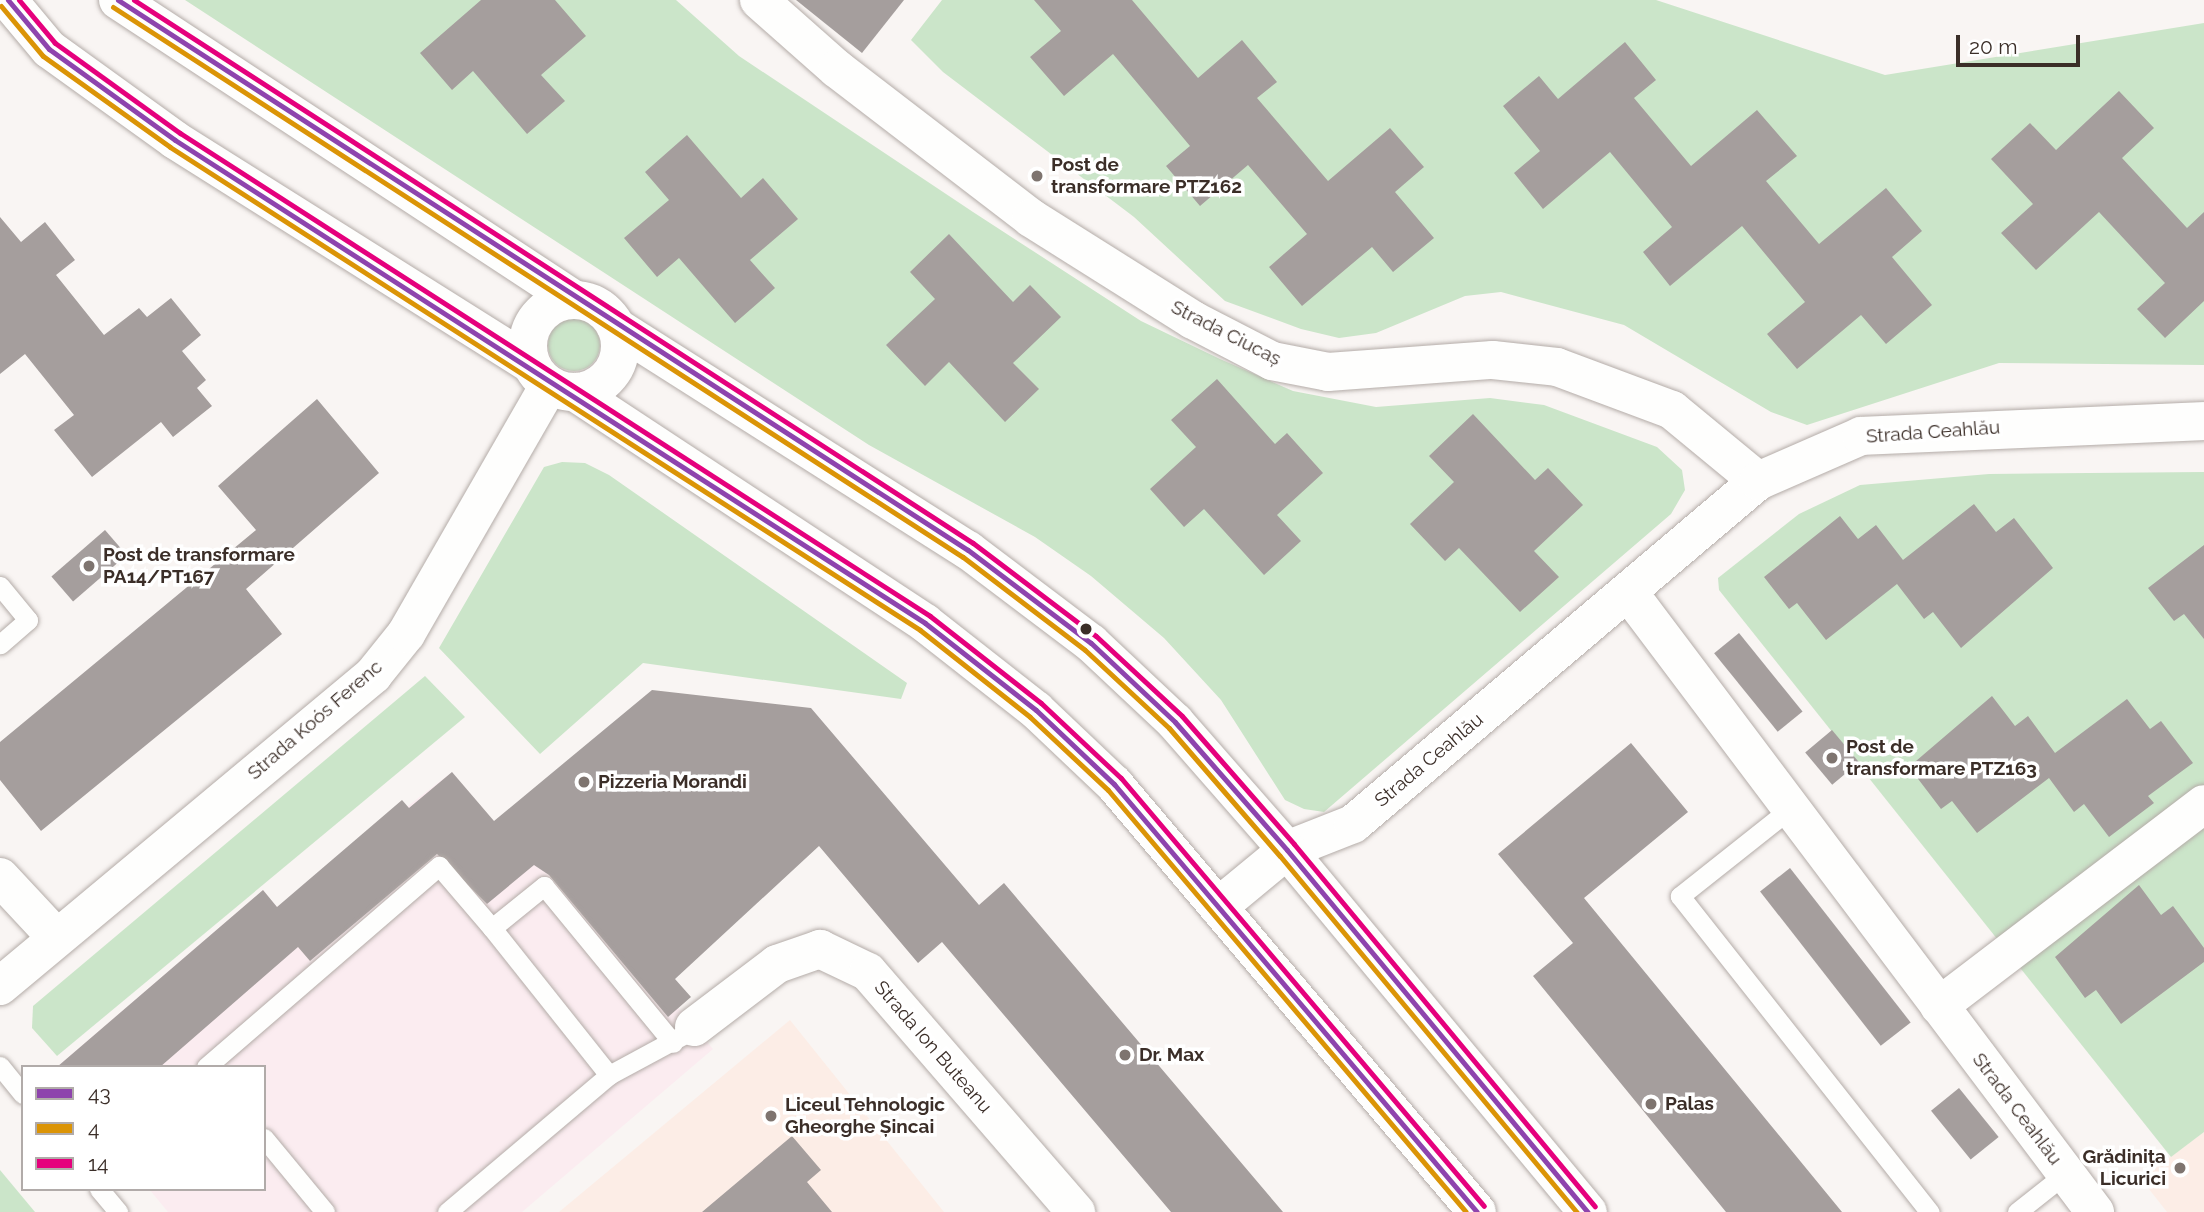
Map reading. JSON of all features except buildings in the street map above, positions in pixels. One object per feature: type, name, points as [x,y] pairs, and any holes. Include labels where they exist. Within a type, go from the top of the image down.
[{"type":"street","points":[[8,0],[49,49],[176,140],[925,623],[1035,710],[1114,784],[1477,1212]]},
{"type":"street","points":[[118,0],[573,299],[599,307],[617,327],[968,550],[1091,643],[1175,722],[1287,850],[1588,1212]]},
{"type":"street","name":"Strada Ciucaș","points":[[759,0],[837,69],[1031,218],[1193,320],[1272,361],[1328,372],[1493,360],[1557,367],[1672,410],[1758,481]]},
{"type":"street","points":[[552,380],[531,328],[541,313],[573,299]]},
{"type":"street","points":[[552,380],[607,378],[617,363],[617,327]]},
{"type":"street","name":"Strada Koós Ferenc","points":[[0,986],[373,675],[406,634],[552,380]]},
{"type":"street","name":"Strada Ceahlău","points":[[1218,907],[1287,850],[1353,824],[1758,481],[1861,436],[2204,421]]},
{"type":"street","name":"Strada Ceahlău","points":[[1629,593],[2095,1212]]},
{"type":"street","points":[[1939,1006],[2204,804]]},
{"type":"street","points":[[0,877],[56,937]]},
{"type":"street","name":"Strada Ion Buteanu","points":[[683,1035],[776,964],[820,949],[868,972],[1076,1212]]},
{"type":"lane","points":[[0,586],[28,620],[0,644]]},
{"type":"lane","points":[[1791,808],[1680,896],[1930,1212]]},
{"type":"lane","points":[[208,1065],[439,866],[609,1074]]},
{"type":"lane","points":[[447,1212],[609,1074],[683,1035],[544,886],[492,928]]},
{"type":"lane","points":[[0,1066],[21,1092]]},
{"type":"lane","points":[[266,1140],[325,1212]]},
{"type":"lane","points":[[2017,1212],[2065,1174]]},
{"type":"lane","points":[[101,1191],[118,1212]]},
{"type":"shaded area","points":[[452,772],[532,866],[546,852],[713,1049],[522,1212],[168,1212],[151,1191],[266,1191],[266,1065],[59,1065],[263,890],[277,907]]},
{"type":"shaded area","name":"Liceul Tehnologic Gheorghe Șincai","points":[[790,1020],[944,1212],[559,1212]]},
{"type":"shaded area","name":"Grădinița Licurici","points":[[2204,1132],[2204,1212],[2167,1212],[2141,1179]]},
{"type":"green space","points":[[185,0],[676,0],[739,56],[1141,321],[1293,391],[1376,407],[1490,398],[1544,405],[1657,447],[1682,470],[1685,490],[1671,514],[1324,812],[1304,809],[1285,800],[1221,700],[1164,638],[1091,576],[1035,537],[869,445]]},
{"type":"green space","points":[[942,0],[1656,0],[1885,75],[2204,23],[2204,365],[1999,363],[1807,425],[1771,412],[1624,325],[1501,292],[1465,296],[1376,333],[1339,338],[1301,329],[1225,301],[1134,217],[943,72],[911,40]]},
{"type":"green space","points":[[574,319],[584,321],[592,327],[598,335],[598,355],[592,363],[584,369],[574,371],[564,369],[556,363],[550,355],[548,345],[550,335],[556,327],[564,321]]},
{"type":"green space","points":[[562,462],[585,463],[609,475],[907,683],[901,699],[643,663],[540,754],[439,648],[544,467]]},
{"type":"green space","points":[[2204,472],[2204,1132],[2171,1157],[1719,590],[1718,578],[1799,514],[1860,485],[1989,474]]},
{"type":"green space","points":[[425,676],[465,717],[57,1056],[32,1028],[33,1006]]},
{"type":"green space","points":[[0,1170],[35,1212],[0,1212]]},
{"type":"transit line","name":"43","points":[[8,0],[49,49],[175,140],[925,623],[1036,710],[1114,784],[1477,1212]]},
{"type":"transit line","name":"14","points":[[19,0],[55,43],[180,133],[930,616],[1041,703],[1121,778],[1484,1206]]},
{"type":"transit line","name":"43","points":[[118,0],[968,550],[1091,643],[1175,722],[1287,850],[1588,1212]]},
{"type":"transit line","name":"14","points":[[134,0],[973,543],[1096,636],[1182,716],[1294,844],[1595,1206]]},
{"type":"transit line","name":"4","points":[[1,6],[43,56],[170,147],[920,630],[1030,717],[1108,790],[1466,1212]]},
{"type":"transit line","name":"4","points":[[113,7],[963,557],[1085,650],[1169,728],[1280,856],[1577,1212]]},
{"type":"place","name":"Post de transformare PTZ162","points":[[1037,176]]},
{"type":"place","name":"Post de transformare PA14/PT167","points":[[89,566]]},
{"type":"place","name":"Post de transformare PTZ163","points":[[1832,758]]},
{"type":"place","name":"Pizzeria Morandi","points":[[584,782]]},
{"type":"place","name":"Dr. Max","points":[[1125,1055]]},
{"type":"place","name":"Palas","points":[[1651,1104]]},
{"type":"place","name":"Liceul Tehnologic Gheorghe Șincai","points":[[771,1116]]},
{"type":"place","name":"Grădinița Licurici","points":[[2180,1168]]}]
